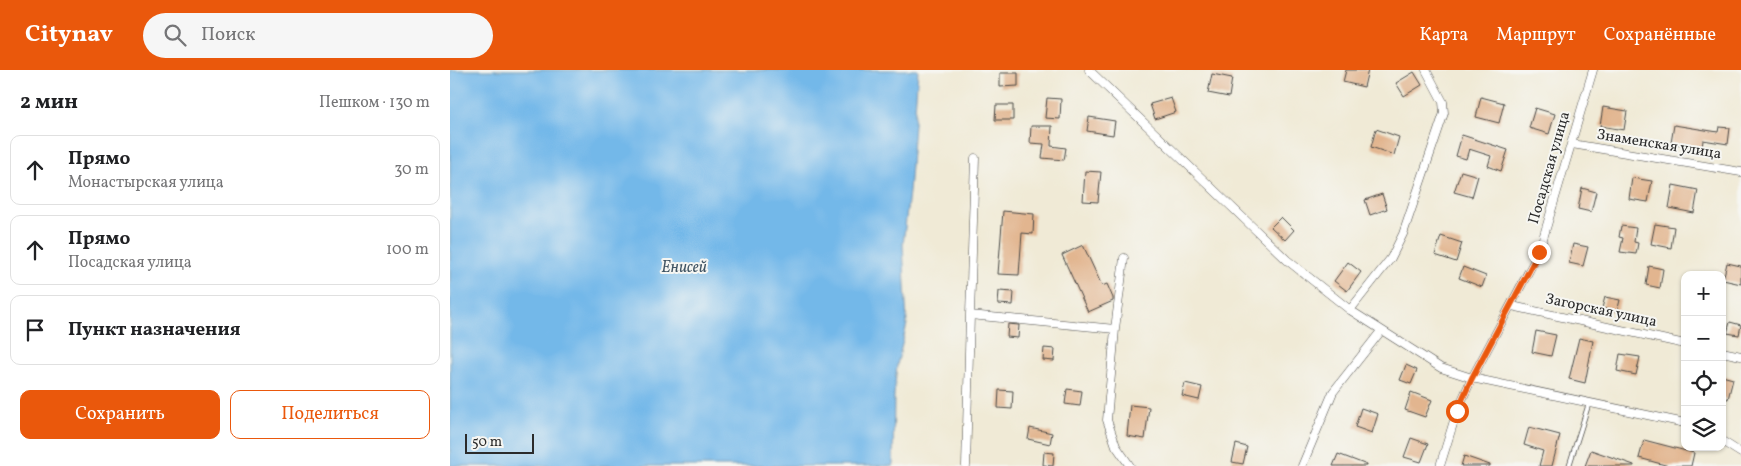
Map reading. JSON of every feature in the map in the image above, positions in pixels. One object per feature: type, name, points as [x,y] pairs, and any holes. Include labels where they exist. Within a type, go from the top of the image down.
[{"type":"street","points":[[1089,70],[1287,260],[1350,310],[1441,368],[1472,378],[1681,422]]},
{"type":"street","points":[[1350,310],[1397,248],[1444,113],[1443,102],[1426,70]]},
{"type":"street","name":"Посадская улица","points":[[1440,466],[1457,411],[1472,378],[1512,306],[1539,252],[1593,70]]},
{"type":"street","name":"Знаменская улица","points":[[1572,144],[1741,172]]},
{"type":"street","points":[[966,466],[975,158]]},
{"type":"street","points":[[1124,258],[1115,329],[1107,420],[1116,446],[1130,466]]},
{"type":"street","name":"Загорская улица","points":[[1512,306],[1681,343]]},
{"type":"street","points":[[970,315],[1115,329]]},
{"type":"street","points":[[1302,466],[1333,392],[1382,331]]},
{"type":"street","points":[[1726,353],[1741,356]]},
{"type":"street","points":[[1726,444],[1741,454]]},
{"type":"lane","points":[[1569,466],[1589,403]]},
{"type":"water","name":"Енисей","points":[[450,70],[918,70],[903,245],[907,324],[897,365],[894,395],[893,466],[450,466]]},
{"type":"building","points":[[1346,70],[1368,70],[1364,87],[1343,82]]},
{"type":"building","points":[[1414,72],[1422,85],[1404,96],[1396,83]]},
{"type":"building","points":[[1000,73],[1018,73],[1018,86],[1000,87]]},
{"type":"building","points":[[1212,74],[1232,78],[1229,97],[1208,93]]},
{"type":"building","points":[[1481,97],[1504,103],[1499,123],[1476,117]]},
{"type":"building","points":[[1047,98],[1061,99],[1060,119],[1045,118]]},
{"type":"building","points":[[1171,98],[1176,112],[1155,119],[1150,104]]},
{"type":"building","points":[[996,105],[1013,105],[1013,120],[995,120]]},
{"type":"building","points":[[1603,107],[1627,111],[1624,130],[1600,126]]},
{"type":"building","points":[[1535,108],[1555,114],[1549,134],[1529,128]]},
{"type":"building","points":[[1089,117],[1115,121],[1113,135],[1087,131]]},
{"type":"building","points":[[1674,125],[1718,132],[1719,127],[1730,128],[1728,144],[1703,140],[1702,148],[1671,143]]},
{"type":"building","points":[[1031,126],[1052,126],[1051,146],[1066,148],[1064,160],[1042,158],[1044,144],[1030,143]]},
{"type":"building","points":[[1376,129],[1399,137],[1394,155],[1371,147]]},
{"type":"building","points":[[1462,135],[1508,150],[1501,171],[1488,166],[1491,156],[1469,149],[1466,159],[1456,156]]},
{"type":"building","points":[[1085,171],[1101,172],[1098,202],[1083,201]]},
{"type":"building","points":[[1461,171],[1478,176],[1472,197],[1454,192]]},
{"type":"building","points":[[1632,178],[1652,181],[1648,202],[1629,199]]},
{"type":"building","points":[[1673,185],[1698,190],[1694,213],[1669,208]]},
{"type":"building","points":[[1582,188],[1596,192],[1591,212],[1578,209]]},
{"type":"building","points":[[1382,194],[1387,209],[1370,215],[1365,200]]},
{"type":"building","points":[[1003,211],[1034,214],[1033,234],[1022,233],[1019,275],[998,274]]},
{"type":"building","points":[[1281,217],[1294,230],[1285,240],[1271,227]]},
{"type":"building","points":[[1655,224],[1674,227],[1671,248],[1651,244]]},
{"type":"building","points":[[1621,226],[1636,228],[1634,242],[1638,243],[1636,254],[1620,252],[1623,238],[1619,237]]},
{"type":"building","points":[[1441,236],[1462,243],[1456,262],[1435,255]]},
{"type":"building","points":[[1573,244],[1588,247],[1583,266],[1569,263]]},
{"type":"building","points":[[1083,245],[1102,286],[1107,284],[1113,298],[1113,301],[1088,312],[1062,255]]},
{"type":"building","points":[[1348,262],[1361,272],[1347,291],[1334,281]]},
{"type":"building","points":[[1727,263],[1741,266],[1741,284],[1726,281]]},
{"type":"building","points":[[1649,266],[1663,269],[1660,288],[1646,285]]},
{"type":"building","points":[[1463,267],[1486,276],[1482,287],[1459,278]]},
{"type":"building","points":[[999,291],[1014,292],[1013,305],[998,304]]},
{"type":"building","points":[[1605,297],[1620,300],[1617,312],[1602,308]]},
{"type":"building","points":[[1730,322],[1741,325],[1739,335],[1727,333]]},
{"type":"building","points":[[1008,324],[1019,325],[1018,338],[1007,337]]},
{"type":"building","points":[[1536,331],[1556,335],[1551,356],[1532,352]]},
{"type":"building","points":[[1579,338],[1593,341],[1585,383],[1569,379]]},
{"type":"building","points":[[1044,348],[1055,349],[1054,361],[1043,360]]},
{"type":"building","points":[[1620,354],[1640,357],[1636,375],[1617,371]]},
{"type":"building","points":[[1406,365],[1417,370],[1411,384],[1400,380]]},
{"type":"building","points":[[1726,377],[1733,379],[1728,399],[1726,399]]},
{"type":"building","points":[[1185,383],[1202,387],[1199,400],[1182,396]]},
{"type":"building","points":[[1067,389],[1082,391],[1080,406],[1065,404]]},
{"type":"building","points":[[999,390],[1013,391],[1012,409],[998,408]]},
{"type":"building","points":[[1411,392],[1432,400],[1425,417],[1405,410]]},
{"type":"building","points":[[1130,405],[1149,407],[1145,439],[1127,436]]},
{"type":"building","points":[[1361,408],[1378,414],[1372,433],[1355,427]]},
{"type":"building","points":[[1529,427],[1560,435],[1552,466],[1539,466],[1543,451],[1524,445]]},
{"type":"building","points":[[1030,428],[1052,433],[1050,444],[1028,439]]},
{"type":"building","points":[[1411,438],[1428,444],[1421,462],[1404,457]]},
{"type":"building","points":[[1644,440],[1694,453],[1691,466],[1669,466],[1639,458]]},
{"type":"building","points":[[1236,444],[1247,447],[1243,464],[1232,462]]},
{"type":"building","points":[[1591,450],[1634,465],[1634,466],[1585,466]]},
{"type":"building","points":[[1044,452],[1054,453],[1053,466],[1043,465]]},
{"type":"building","points":[[1338,454],[1367,465],[1367,466],[1333,466]]},
{"type":"building","points":[[1464,456],[1490,465],[1490,466],[1461,466]]},
{"type":"route","points":[[1457,411],[1472,378],[1512,306],[1539,252]]}]
